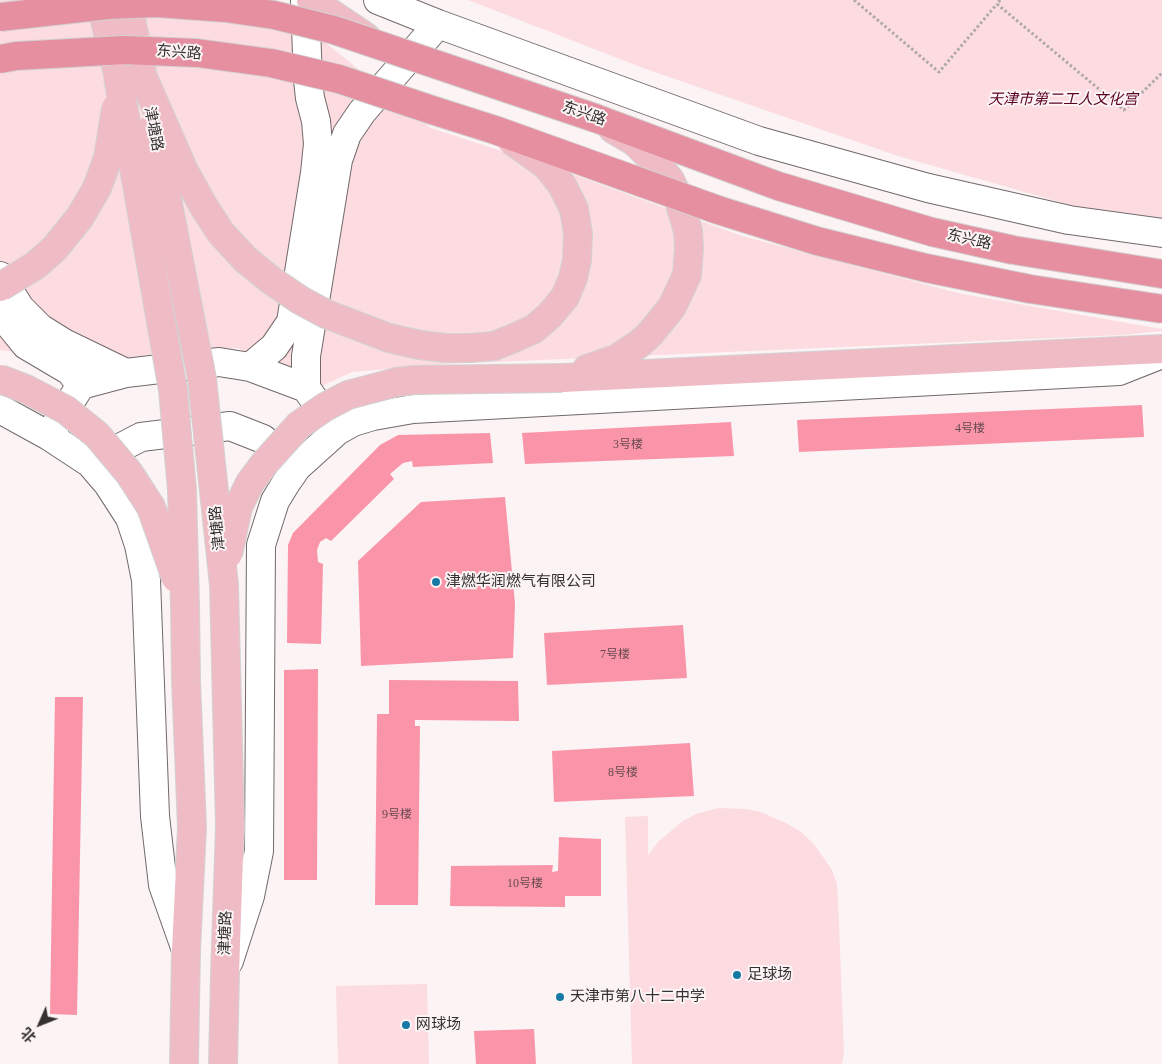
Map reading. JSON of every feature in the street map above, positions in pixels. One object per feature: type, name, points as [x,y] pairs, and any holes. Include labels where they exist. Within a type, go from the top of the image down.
[{"type":"highway","name":"东兴路","points":[[0,17],[108,4],[157,3],[224,8],[274,15],[334,30],[595,118],[778,186],[932,232],[1013,250],[1162,274]]},
{"type":"highway","name":"东兴路","points":[[0,59],[16,56],[124,50],[197,53],[271,63],[339,80],[495,130],[718,210],[817,241],[964,276],[1030,289],[1162,309]]},
{"type":"main road","name":"津塘路","points":[[100,0],[130,76],[202,379],[224,585],[230,826],[224,1064]]},
{"type":"main road","name":"津塘路","points":[[127,0],[130,76],[173,390],[182,490],[186,681],[192,827],[186,950],[184,1064]]},
{"type":"main road","points":[[311,0],[378,45]]},
{"type":"main road","points":[[130,76],[200,200],[221,233],[245,259],[272,281],[300,300],[326,314],[389,338],[420,346],[446,348],[494,346],[514,338],[534,329],[550,315],[565,297],[573,278],[577,260],[578,234],[574,209],[562,186],[546,165],[527,150],[495,130]]},
{"type":"main road","points":[[0,287],[36,265],[55,248],[80,217],[97,188],[110,150],[114,125],[130,76]]},
{"type":"main road","points":[[562,378],[602,364],[629,352],[640,344],[659,326],[678,297],[687,275],[688,231],[683,212],[670,180],[635,142],[595,118]]},
{"type":"main road","points":[[224,585],[238,507],[250,483],[279,445],[299,425],[324,407],[348,395],[397,382],[562,378],[1162,349]]},
{"type":"main road","points":[[0,379],[26,389],[66,410],[98,435],[129,472],[151,507],[185,605]]},
{"type":"street","points":[[250,367],[274,347],[291,322],[315,173],[317,136],[308,80],[305,0]]},
{"type":"street","points":[[378,0],[438,24],[759,141],[928,188],[1068,220],[1162,233]]},
{"type":"street","points":[[306,388],[306,356],[338,160],[347,134],[362,112],[438,24]]},
{"type":"street","points":[[0,276],[20,308],[40,328],[64,344],[126,373]]},
{"type":"street","points":[[0,313],[26,345],[70,371],[81,385]]},
{"type":"street","points":[[225,974],[250,896],[259,851],[261,545],[275,501],[297,467],[337,431],[353,422],[372,416],[413,408],[1119,371],[1162,354]]},
{"type":"street","points":[[50,436],[81,385],[126,373],[219,362],[250,367],[306,388],[337,431]]},
{"type":"street","points":[[0,408],[50,436],[90,463],[108,484],[130,518],[139,545],[146,580],[154,816],[164,885],[186,950]]},
{"type":"street","points":[[90,463],[141,437],[230,426],[263,439],[297,467]]},
{"type":"path","points":[[854,0],[939,72],[1000,0]]},
{"type":"path","points":[[997,4],[1124,110],[1162,73]]},
{"type":"green space","points":[[0,0],[273,0],[431,128],[575,175],[742,236],[962,294],[1162,329],[1162,331],[1123,335],[447,364],[352,372],[315,389],[238,348],[184,349],[77,367],[24,353],[0,350]]},
{"type":"green space","name":"天津市第二工人文化宫","points":[[468,0],[1162,0],[1162,218],[1074,206],[898,156],[643,68]]},
{"type":"green space","points":[[718,808],[746,809],[761,812],[788,824],[801,832],[814,844],[832,870],[837,884],[838,900],[844,1052],[842,1064],[632,1064],[625,817],[648,816],[648,855],[659,841],[683,821],[696,814]]},
{"type":"green space","points":[[427,984],[429,1064],[338,1064],[336,986]]},
{"type":"building","points":[[1142,405],[1144,437],[799,452],[797,420]]},
{"type":"building","points":[[731,422],[734,456],[525,464],[522,433]]},
{"type":"building","points":[[490,433],[493,463],[413,467],[412,461],[403,463],[390,474],[394,479],[331,541],[326,538],[320,542],[317,550],[318,562],[323,564],[321,644],[287,643],[288,545],[293,533],[380,445],[398,435]]},
{"type":"building","name":"津燃华润燃气有限公司","points":[[505,497],[515,604],[513,658],[361,666],[358,561],[421,502]]},
{"type":"building","points":[[683,625],[687,678],[547,685],[544,633]]},
{"type":"building","points":[[318,669],[317,880],[284,880],[284,670]]},
{"type":"building","points":[[389,680],[518,681],[519,721],[415,720],[415,726],[420,726],[418,905],[375,905],[377,714],[389,714]]},
{"type":"building","points":[[55,697],[83,697],[77,1015],[50,1014]]},
{"type":"building","points":[[690,743],[694,796],[554,802],[552,751]]},
{"type":"building","points":[[559,837],[601,839],[601,896],[565,896],[565,907],[450,906],[451,866],[553,865],[552,872],[558,871]]},
{"type":"building","points":[[534,1029],[536,1064],[476,1064],[474,1031]]},
{"type":"place","name":"津燃华润燃气有限公司","points":[[436,582]]},
{"type":"place","name":"足球场","points":[[737,975]]},
{"type":"place","name":"天津市第八十二中学","points":[[560,997]]},
{"type":"place","name":"网球场","points":[[406,1025]]}]
